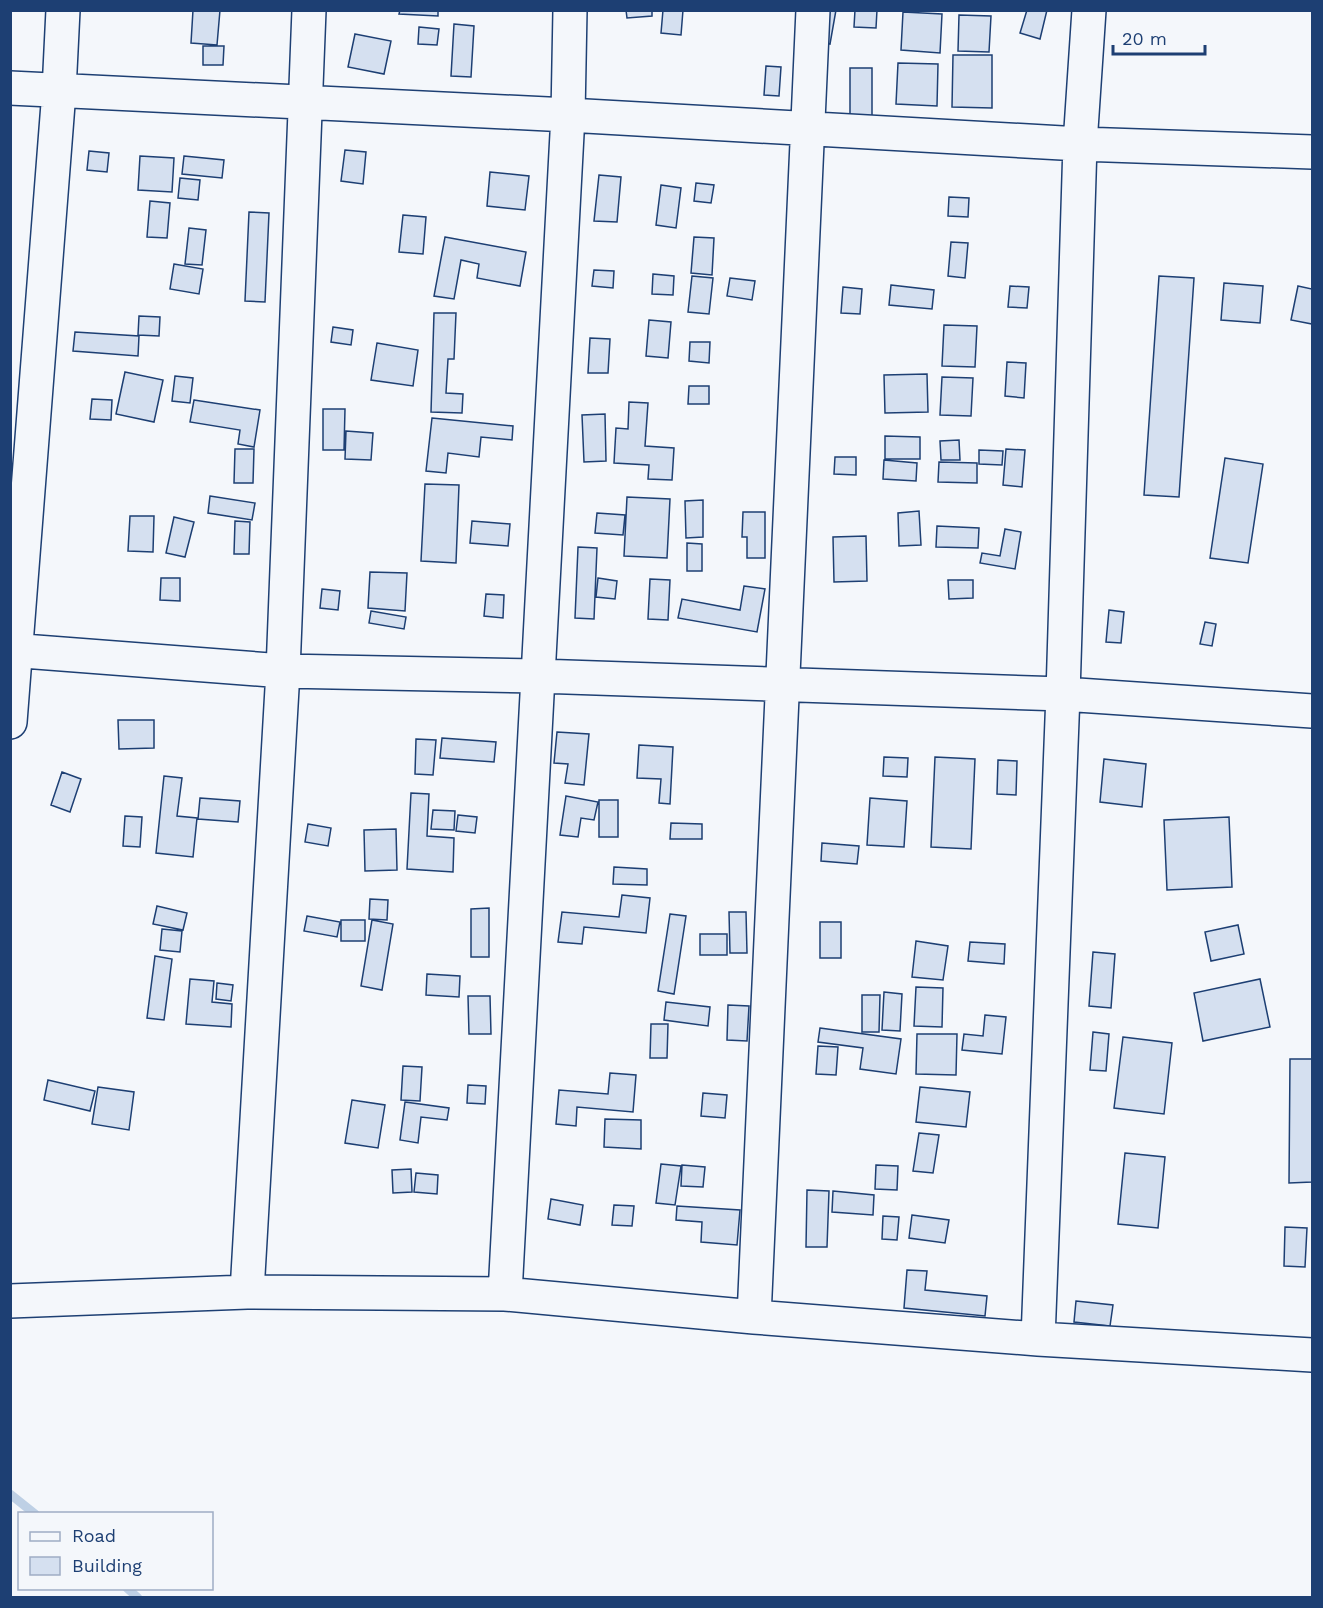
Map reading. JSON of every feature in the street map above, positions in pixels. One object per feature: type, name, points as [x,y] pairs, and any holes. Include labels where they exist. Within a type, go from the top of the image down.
[{"type":"street","points":[[10,722],[13,650],[59,91],[63,10]]},
{"type":"street","points":[[247,1292],[283,670],[309,10]]},
{"type":"street","points":[[505,1294],[568,116],[570,10]]},
{"type":"street","points":[[754,1317],[813,10]]},
{"type":"street","points":[[1038,1339],[1063,694],[1080,144],[1089,10]]},
{"type":"street","points":[[10,88],[1080,144],[1312,152]]},
{"type":"street","points":[[13,650],[283,670],[782,683],[1063,694],[1312,711]]},
{"type":"street","points":[[10,1301],[247,1292],[505,1294],[754,1317],[1038,1339],[1312,1355]]},
{"type":"building","points":[[193,10],[220,10],[217,45],[191,43]]},
{"type":"building","points":[[400,10],[438,10],[438,16],[399,14]]},
{"type":"building","points":[[626,10],[652,10],[652,16],[627,18]]},
{"type":"building","points":[[663,10],[683,10],[681,35],[661,33]]},
{"type":"building","points":[[820,10],[836,10],[830,44],[814,41]]},
{"type":"building","points":[[855,10],[877,10],[876,28],[854,27]]},
{"type":"building","points":[[1027,10],[1047,10],[1040,39],[1020,33]]},
{"type":"building","points":[[903,12],[942,14],[940,53],[901,50]]},
{"type":"building","points":[[959,15],[991,16],[989,52],[958,51]]},
{"type":"building","points":[[454,24],[474,26],[471,77],[451,76]]},
{"type":"building","points":[[419,27],[439,29],[437,45],[418,44]]},
{"type":"building","points":[[355,34],[391,41],[384,74],[348,67]]},
{"type":"building","points":[[203,46],[224,46],[223,65],[203,65]]},
{"type":"building","points":[[953,55],[992,55],[992,108],[952,107]]},
{"type":"building","points":[[898,63],[938,64],[937,106],[896,104]]},
{"type":"building","points":[[766,66],[781,67],[779,96],[764,95]]},
{"type":"building","points":[[850,68],[872,68],[872,119],[850,119]]},
{"type":"building","points":[[345,150],[366,152],[363,184],[341,181]]},
{"type":"building","points":[[89,151],[109,153],[107,172],[87,170]]},
{"type":"building","points":[[140,156],[174,158],[172,192],[138,190]]},
{"type":"building","points":[[184,156],[224,160],[222,178],[182,174]]},
{"type":"building","points":[[490,172],[529,176],[525,210],[487,206]]},
{"type":"building","points":[[599,175],[621,177],[617,222],[594,221]]},
{"type":"building","points":[[180,178],[200,180],[198,200],[178,198]]},
{"type":"building","points":[[696,183],[714,185],[711,203],[694,201]]},
{"type":"building","points":[[661,185],[681,188],[676,228],[656,225]]},
{"type":"building","points":[[949,197],[969,198],[968,217],[948,216]]},
{"type":"building","points":[[150,201],[170,203],[167,238],[147,237]]},
{"type":"building","points":[[249,212],[269,213],[265,302],[245,301]]},
{"type":"building","points":[[403,215],[426,217],[423,254],[399,252]]},
{"type":"building","points":[[189,228],[206,230],[202,265],[185,264]]},
{"type":"building","points":[[445,237],[526,252],[520,286],[477,278],[479,264],[461,260],[454,299],[434,296]]},
{"type":"building","points":[[694,237],[714,238],[712,275],[691,273]]},
{"type":"building","points":[[951,242],[968,243],[965,278],[948,276]]},
{"type":"building","points":[[174,264],[203,269],[199,294],[170,289]]},
{"type":"building","points":[[594,270],[614,271],[613,288],[592,286]]},
{"type":"building","points":[[653,274],[674,276],[673,295],[652,294]]},
{"type":"building","points":[[692,276],[713,278],[709,314],[688,312]]},
{"type":"building","points":[[1159,276],[1194,278],[1179,497],[1144,495]]},
{"type":"building","points":[[730,278],[755,281],[752,300],[727,296]]},
{"type":"building","points":[[1224,283],[1263,286],[1260,323],[1221,320]]},
{"type":"building","points":[[891,285],[934,290],[932,309],[889,305]]},
{"type":"building","points":[[1010,286],[1029,287],[1027,308],[1008,307]]},
{"type":"building","points":[[1298,286],[1312,289],[1312,324],[1291,320]]},
{"type":"building","points":[[843,287],[862,289],[860,314],[841,313]]},
{"type":"building","points":[[434,313],[456,313],[454,359],[448,359],[446,393],[463,394],[462,413],[431,412]]},
{"type":"building","points":[[139,316],[160,317],[159,336],[138,335]]},
{"type":"building","points":[[649,320],[671,322],[668,358],[646,356]]},
{"type":"building","points":[[944,325],[977,326],[975,367],[942,366]]},
{"type":"building","points":[[333,327],[353,330],[351,345],[331,342]]},
{"type":"building","points":[[75,332],[139,336],[138,356],[73,351]]},
{"type":"building","points":[[590,338],[610,339],[608,373],[588,373]]},
{"type":"building","points":[[690,342],[710,342],[709,363],[689,361]]},
{"type":"building","points":[[377,343],[418,350],[413,386],[371,380]]},
{"type":"building","points":[[1007,362],[1026,363],[1024,398],[1005,396]]},
{"type":"building","points":[[125,372],[163,380],[154,422],[116,414]]},
{"type":"building","points":[[927,374],[928,412],[885,413],[884,375]]},
{"type":"building","points":[[175,376],[193,378],[190,403],[172,401]]},
{"type":"building","points":[[942,377],[973,378],[971,416],[940,415]]},
{"type":"building","points":[[689,386],[709,386],[709,404],[688,404]]},
{"type":"building","points":[[92,399],[112,400],[111,420],[90,419]]},
{"type":"building","points":[[194,400],[260,410],[254,447],[238,444],[240,430],[190,422]]},
{"type":"building","points":[[629,402],[648,403],[645,446],[674,448],[672,480],[648,479],[649,465],[614,463],[616,428],[628,429]]},
{"type":"building","points":[[323,409],[345,409],[344,450],[323,450]]},
{"type":"building","points":[[605,414],[606,461],[584,462],[582,415]]},
{"type":"building","points":[[432,418],[513,426],[512,440],[481,437],[479,457],[448,453],[446,473],[426,471]]},
{"type":"building","points":[[346,431],[373,433],[371,460],[345,459]]},
{"type":"building","points":[[885,436],[920,437],[920,459],[885,459]]},
{"type":"building","points":[[959,440],[960,460],[941,460],[940,441]]},
{"type":"building","points":[[235,449],[254,449],[253,483],[234,483]]},
{"type":"building","points":[[1006,449],[1025,450],[1022,487],[1003,485]]},
{"type":"building","points":[[979,450],[1003,451],[1002,465],[979,464]]},
{"type":"building","points":[[835,457],[856,457],[856,475],[834,474]]},
{"type":"building","points":[[1225,458],[1263,464],[1248,563],[1210,558]]},
{"type":"building","points":[[884,460],[917,463],[916,481],[883,479]]},
{"type":"building","points":[[939,462],[977,463],[977,483],[938,482]]},
{"type":"building","points":[[425,484],[459,485],[456,563],[421,561]]},
{"type":"building","points":[[210,496],[255,503],[252,520],[208,513]]},
{"type":"building","points":[[627,497],[670,499],[667,558],[624,556]]},
{"type":"building","points":[[703,500],[703,537],[686,538],[685,501]]},
{"type":"building","points":[[919,511],[921,545],[899,546],[898,513]]},
{"type":"building","points":[[743,512],[765,512],[765,558],[747,558],[747,537],[742,537]]},
{"type":"building","points":[[597,513],[625,515],[623,535],[595,533]]},
{"type":"building","points":[[130,516],[154,516],[153,552],[128,551]]},
{"type":"building","points":[[174,517],[194,522],[185,557],[166,553]]},
{"type":"building","points":[[235,521],[250,522],[249,554],[234,554]]},
{"type":"building","points":[[472,521],[510,524],[508,546],[470,543]]},
{"type":"building","points":[[937,526],[979,528],[978,548],[936,547]]},
{"type":"building","points":[[1005,529],[1021,532],[1015,569],[980,563],[982,553],[1000,556]]},
{"type":"building","points":[[866,536],[867,581],[834,582],[833,537]]},
{"type":"building","points":[[687,543],[702,544],[702,571],[687,571]]},
{"type":"building","points":[[578,547],[597,548],[594,619],[575,618]]},
{"type":"building","points":[[370,572],[407,573],[405,611],[368,608]]},
{"type":"building","points":[[161,578],[180,578],[180,601],[160,600]]},
{"type":"building","points":[[598,578],[617,581],[615,599],[596,597]]},
{"type":"building","points":[[650,579],[670,580],[668,620],[648,619]]},
{"type":"building","points":[[948,580],[973,580],[973,598],[949,599]]},
{"type":"building","points":[[744,586],[765,589],[757,632],[678,618],[682,599],[740,610]]},
{"type":"building","points":[[322,589],[340,591],[338,610],[320,608]]},
{"type":"building","points":[[486,594],[504,595],[503,618],[484,616]]},
{"type":"building","points":[[1109,610],[1124,612],[1121,643],[1106,642]]},
{"type":"building","points":[[371,611],[406,617],[404,629],[369,623]]},
{"type":"building","points":[[1205,622],[1216,624],[1212,646],[1200,644]]},
{"type":"building","points":[[118,720],[154,720],[154,748],[119,749]]},
{"type":"building","points":[[557,732],[589,734],[584,785],[565,783],[568,764],[554,763]]},
{"type":"building","points":[[442,738],[496,742],[494,762],[440,758]]},
{"type":"building","points":[[416,739],[436,740],[433,775],[415,774]]},
{"type":"building","points":[[639,745],[673,747],[670,804],[659,803],[661,779],[637,778]]},
{"type":"building","points":[[884,757],[908,758],[907,777],[883,776]]},
{"type":"building","points":[[935,757],[975,759],[971,849],[931,847]]},
{"type":"building","points":[[1104,759],[1146,764],[1142,807],[1100,802]]},
{"type":"building","points":[[998,760],[1017,761],[1016,795],[997,794]]},
{"type":"building","points":[[62,772],[81,779],[70,812],[51,805]]},
{"type":"building","points":[[164,776],[182,778],[177,816],[197,818],[193,857],[156,853]]},
{"type":"building","points":[[411,793],[429,794],[427,836],[454,838],[453,872],[407,869]]},
{"type":"building","points":[[566,796],[598,802],[594,820],[581,818],[578,837],[560,835]]},
{"type":"building","points":[[200,798],[240,801],[238,822],[198,819]]},
{"type":"building","points":[[870,798],[907,801],[904,847],[867,845]]},
{"type":"building","points":[[599,800],[618,800],[618,837],[599,837]]},
{"type":"building","points":[[433,810],[455,811],[454,830],[431,829]]},
{"type":"building","points":[[458,815],[477,817],[475,833],[456,831]]},
{"type":"building","points":[[125,816],[142,817],[140,847],[123,846]]},
{"type":"building","points":[[1229,817],[1232,887],[1167,890],[1164,820]]},
{"type":"building","points":[[671,823],[702,824],[702,839],[670,839]]},
{"type":"building","points":[[308,824],[331,828],[328,846],[305,842]]},
{"type":"building","points":[[396,829],[397,870],[365,871],[364,830]]},
{"type":"building","points":[[822,843],[859,846],[857,864],[821,861]]},
{"type":"building","points":[[614,867],[647,869],[647,885],[613,884]]},
{"type":"building","points":[[622,895],[650,898],[646,933],[584,927],[582,944],[558,942],[562,912],[619,917]]},
{"type":"building","points":[[370,899],[388,900],[387,920],[369,919]]},
{"type":"building","points":[[157,906],[187,913],[183,930],[153,924]]},
{"type":"building","points":[[489,908],[489,957],[471,957],[471,909]]},
{"type":"building","points":[[729,912],[746,912],[747,953],[730,953]]},
{"type":"building","points":[[670,914],[686,916],[674,994],[658,991]]},
{"type":"building","points":[[307,916],[340,922],[337,937],[304,931]]},
{"type":"building","points":[[341,920],[365,920],[365,941],[341,941]]},
{"type":"building","points":[[372,920],[393,924],[382,990],[361,986]]},
{"type":"building","points":[[820,922],[841,922],[841,958],[820,958]]},
{"type":"building","points":[[1238,925],[1244,954],[1211,961],[1205,932]]},
{"type":"building","points":[[162,929],[182,931],[180,952],[160,950]]},
{"type":"building","points":[[700,934],[727,934],[727,955],[700,955]]},
{"type":"building","points":[[916,941],[948,946],[943,980],[912,977]]},
{"type":"building","points":[[970,942],[1005,944],[1004,964],[968,961]]},
{"type":"building","points":[[1093,952],[1115,954],[1111,1008],[1089,1006]]},
{"type":"building","points":[[155,956],[172,959],[164,1020],[147,1018]]},
{"type":"building","points":[[427,974],[460,976],[459,997],[426,995]]},
{"type":"building","points":[[190,979],[214,981],[212,1002],[232,1004],[231,1027],[186,1024]]},
{"type":"building","points":[[1260,979],[1270,1027],[1203,1041],[1194,993]]},
{"type":"building","points":[[217,983],[233,985],[231,1001],[216,999]]},
{"type":"building","points":[[916,987],[943,988],[942,1027],[914,1026]]},
{"type":"building","points":[[884,992],[902,994],[900,1031],[882,1030]]},
{"type":"building","points":[[862,995],[880,995],[879,1032],[862,1032]]},
{"type":"building","points":[[468,996],[490,996],[491,1034],[469,1034]]},
{"type":"building","points":[[666,1002],[710,1007],[708,1026],[664,1020]]},
{"type":"building","points":[[728,1005],[749,1006],[747,1041],[727,1040]]},
{"type":"building","points":[[985,1015],[1006,1017],[1002,1054],[962,1050],[964,1034],[983,1036]]},
{"type":"building","points":[[651,1024],[668,1024],[667,1058],[650,1058]]},
{"type":"building","points":[[820,1028],[901,1039],[896,1074],[860,1069],[863,1048],[818,1042]]},
{"type":"building","points":[[1093,1032],[1109,1034],[1106,1071],[1090,1070]]},
{"type":"building","points":[[917,1034],[957,1034],[956,1075],[916,1074]]},
{"type":"building","points":[[1123,1037],[1172,1043],[1164,1114],[1114,1108]]},
{"type":"building","points":[[818,1046],[838,1047],[836,1075],[816,1074]]},
{"type":"building","points":[[1290,1059],[1312,1059],[1312,1182],[1289,1183]]},
{"type":"building","points":[[403,1066],[422,1067],[420,1101],[401,1100]]},
{"type":"building","points":[[610,1073],[636,1075],[633,1112],[577,1107],[576,1126],[556,1124],[559,1090],[608,1094]]},
{"type":"building","points":[[48,1080],[95,1091],[90,1111],[44,1100]]},
{"type":"building","points":[[468,1085],[486,1086],[485,1104],[467,1103]]},
{"type":"building","points":[[98,1087],[134,1092],[129,1130],[92,1124]]},
{"type":"building","points":[[920,1087],[970,1092],[966,1127],[916,1122]]},
{"type":"building","points":[[703,1093],[727,1095],[725,1118],[701,1116]]},
{"type":"building","points":[[352,1100],[385,1105],[378,1148],[345,1143]]},
{"type":"building","points":[[405,1102],[449,1108],[447,1120],[421,1117],[418,1143],[400,1140]]},
{"type":"building","points":[[605,1119],[641,1120],[641,1149],[604,1147]]},
{"type":"building","points":[[919,1133],[939,1135],[933,1173],[913,1171]]},
{"type":"building","points":[[1125,1153],[1165,1157],[1158,1228],[1118,1224]]},
{"type":"building","points":[[661,1164],[681,1166],[675,1205],[656,1203]]},
{"type":"building","points":[[682,1165],[705,1167],[703,1187],[681,1186]]},
{"type":"building","points":[[876,1165],[898,1166],[897,1190],[875,1189]]},
{"type":"building","points":[[411,1169],[412,1192],[393,1193],[392,1170]]},
{"type":"building","points":[[416,1173],[438,1175],[437,1194],[414,1192]]},
{"type":"building","points":[[807,1190],[829,1191],[827,1247],[806,1247]]},
{"type":"building","points":[[833,1191],[874,1195],[873,1215],[832,1212]]},
{"type":"building","points":[[551,1199],[583,1205],[580,1225],[548,1219]]},
{"type":"building","points":[[614,1205],[634,1206],[632,1226],[612,1225]]},
{"type":"building","points":[[677,1206],[740,1210],[737,1245],[701,1242],[702,1222],[676,1220]]},
{"type":"building","points":[[912,1215],[949,1220],[945,1243],[909,1238]]},
{"type":"building","points":[[883,1216],[899,1217],[897,1240],[882,1239]]},
{"type":"building","points":[[1285,1227],[1307,1228],[1305,1267],[1284,1266]]},
{"type":"building","points":[[907,1270],[927,1271],[925,1290],[987,1296],[985,1316],[904,1308]]},
{"type":"building","points":[[1076,1301],[1113,1305],[1110,1326],[1074,1322]]},
{"type":"waterway","points":[[10,1494],[32,1512]]},
{"type":"waterway","points":[[129,1590],[138,1598]]}]
